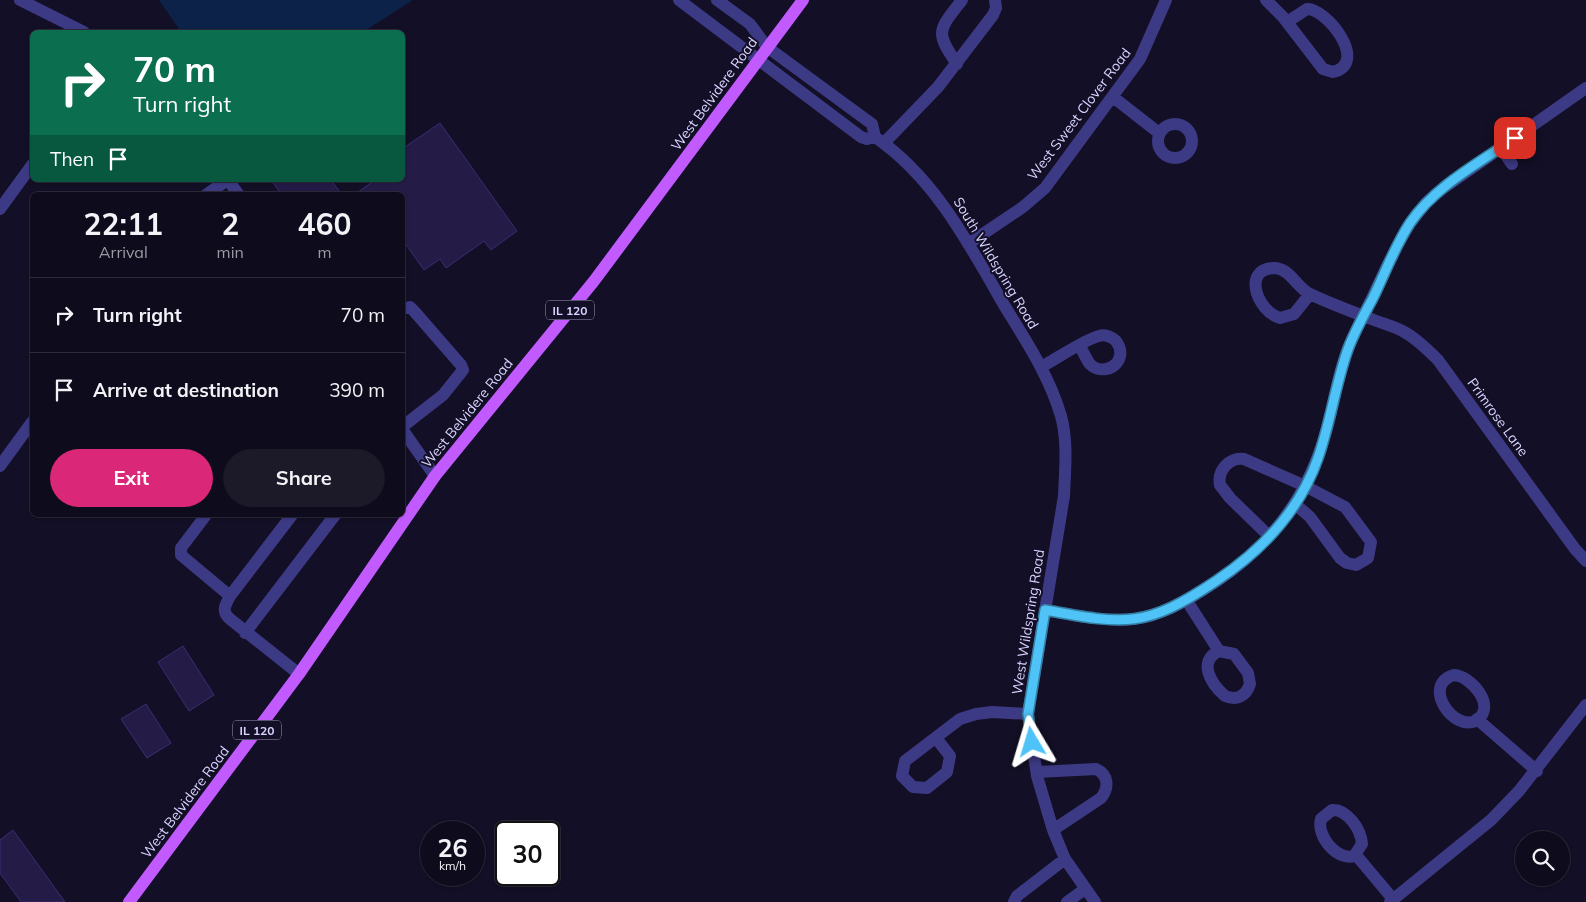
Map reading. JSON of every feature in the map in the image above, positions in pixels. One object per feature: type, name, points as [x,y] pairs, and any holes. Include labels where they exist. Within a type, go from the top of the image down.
[{"type":"main road","name":"West Belvidere Road","points":[[129,902],[299,674],[435,476],[594,281],[802,0]]},
{"type":"street","points":[[20,0],[80,30]]},
{"type":"street","name":"South Wildspring Road","points":[[679,0],[861,137],[880,140]]},
{"type":"street","name":"South Wildspring Road","points":[[717,0],[750,24],[768,47],[872,124],[880,140],[898,153],[939,199],[1041,367]]},
{"type":"street","points":[[957,64],[942,40],[940,32],[943,24],[962,0]]},
{"type":"street","points":[[880,140],[921,105],[957,64],[993,15],[996,8],[995,0]]},
{"type":"street","name":"West Sweet Clover Road","points":[[968,244],[1023,207],[1045,188],[1114,98],[1140,59],[1166,0]]},
{"type":"street","points":[[1266,0],[1287,22],[1323,69],[1333,72],[1346,64],[1349,58],[1347,48],[1326,18],[1318,10],[1313,8],[1302,11],[1287,22]]},
{"type":"street","points":[[1045,610],[1104,621],[1122,622],[1156,615],[1187,601],[1230,572],[1269,536],[1295,504],[1305,486],[1320,451],[1347,351],[1404,233],[1426,203],[1586,88]]},
{"type":"street","points":[[1114,98],[1159,133]]},
{"type":"street","points":[[1500,148],[1512,164]]},
{"type":"street","points":[[0,209],[30,168]]},
{"type":"street","points":[[210,192],[225,182]]},
{"type":"street","points":[[1279,268],[1285,271],[1310,294],[1294,314],[1280,318],[1267,310],[1258,296],[1255,284],[1257,278],[1266,270],[1279,268]]},
{"type":"street","name":"Primrose Lane","points":[[1310,294],[1404,332],[1438,360],[1575,549],[1586,561]]},
{"type":"street","points":[[405,308],[410,307],[414,311],[461,365],[463,370],[443,396],[405,426]]},
{"type":"street","points":[[1041,367],[1080,346]]},
{"type":"street","name":"West Wildspring Road","points":[[1041,367],[1049,382],[1061,419],[1065,460],[1064,496],[1028,714],[1036,772],[1053,830],[1066,859],[1095,902]]},
{"type":"street","points":[[0,466],[30,425]]},
{"type":"street","points":[[405,432],[435,476]]},
{"type":"street","points":[[1269,536],[1224,491],[1219,480],[1224,468],[1236,459],[1244,459],[1305,486],[1345,507],[1371,542],[1368,558],[1359,564],[1344,562],[1310,518],[1295,504]]},
{"type":"street","points":[[204,517],[181,548],[181,555],[230,596]]},
{"type":"street","points":[[290,517],[230,596],[224,608],[225,614],[246,633],[299,674]]},
{"type":"street","points":[[246,633],[333,517]]},
{"type":"street","points":[[1187,601],[1219,651]]},
{"type":"street","points":[[1356,855],[1391,901],[1491,820],[1537,771],[1586,705]]},
{"type":"street","points":[[936,738],[960,720],[976,714],[992,712],[1028,714]]},
{"type":"street","points":[[1477,719],[1537,771]]},
{"type":"street","points":[[1036,772],[1096,769],[1102,772],[1106,780],[1106,790],[1101,798],[1053,830]]},
{"type":"street","points":[[1014,902],[1017,896],[1066,859]]},
{"type":"street","points":[[1067,902],[1085,888]]},
{"type":"water","points":[[159,0],[413,0],[366,30],[180,30]]},
{"type":"building","points":[[440,123],[517,231],[491,250],[484,241],[446,268],[440,259],[424,270],[405,243],[405,192],[358,192],[372,182],[405,182],[405,147]]},
{"type":"building","points":[[272,182],[332,182],[340,192],[280,192]]},
{"type":"building","points":[[183,646],[214,695],[189,711],[158,662]]},
{"type":"building","points":[[146,704],[171,743],[147,758],[121,719]]},
{"type":"building","points":[[13,830],[65,902],[21,902],[0,873],[0,840]]},
{"type":"route","points":[[1032,742],[1028,714],[1045,610],[1104,621],[1122,622],[1146,618],[1165,612],[1187,601],[1230,572],[1260,547],[1289,514],[1311,476],[1327,429],[1347,351],[1404,233],[1426,203],[1442,189],[1515,138]]}]
